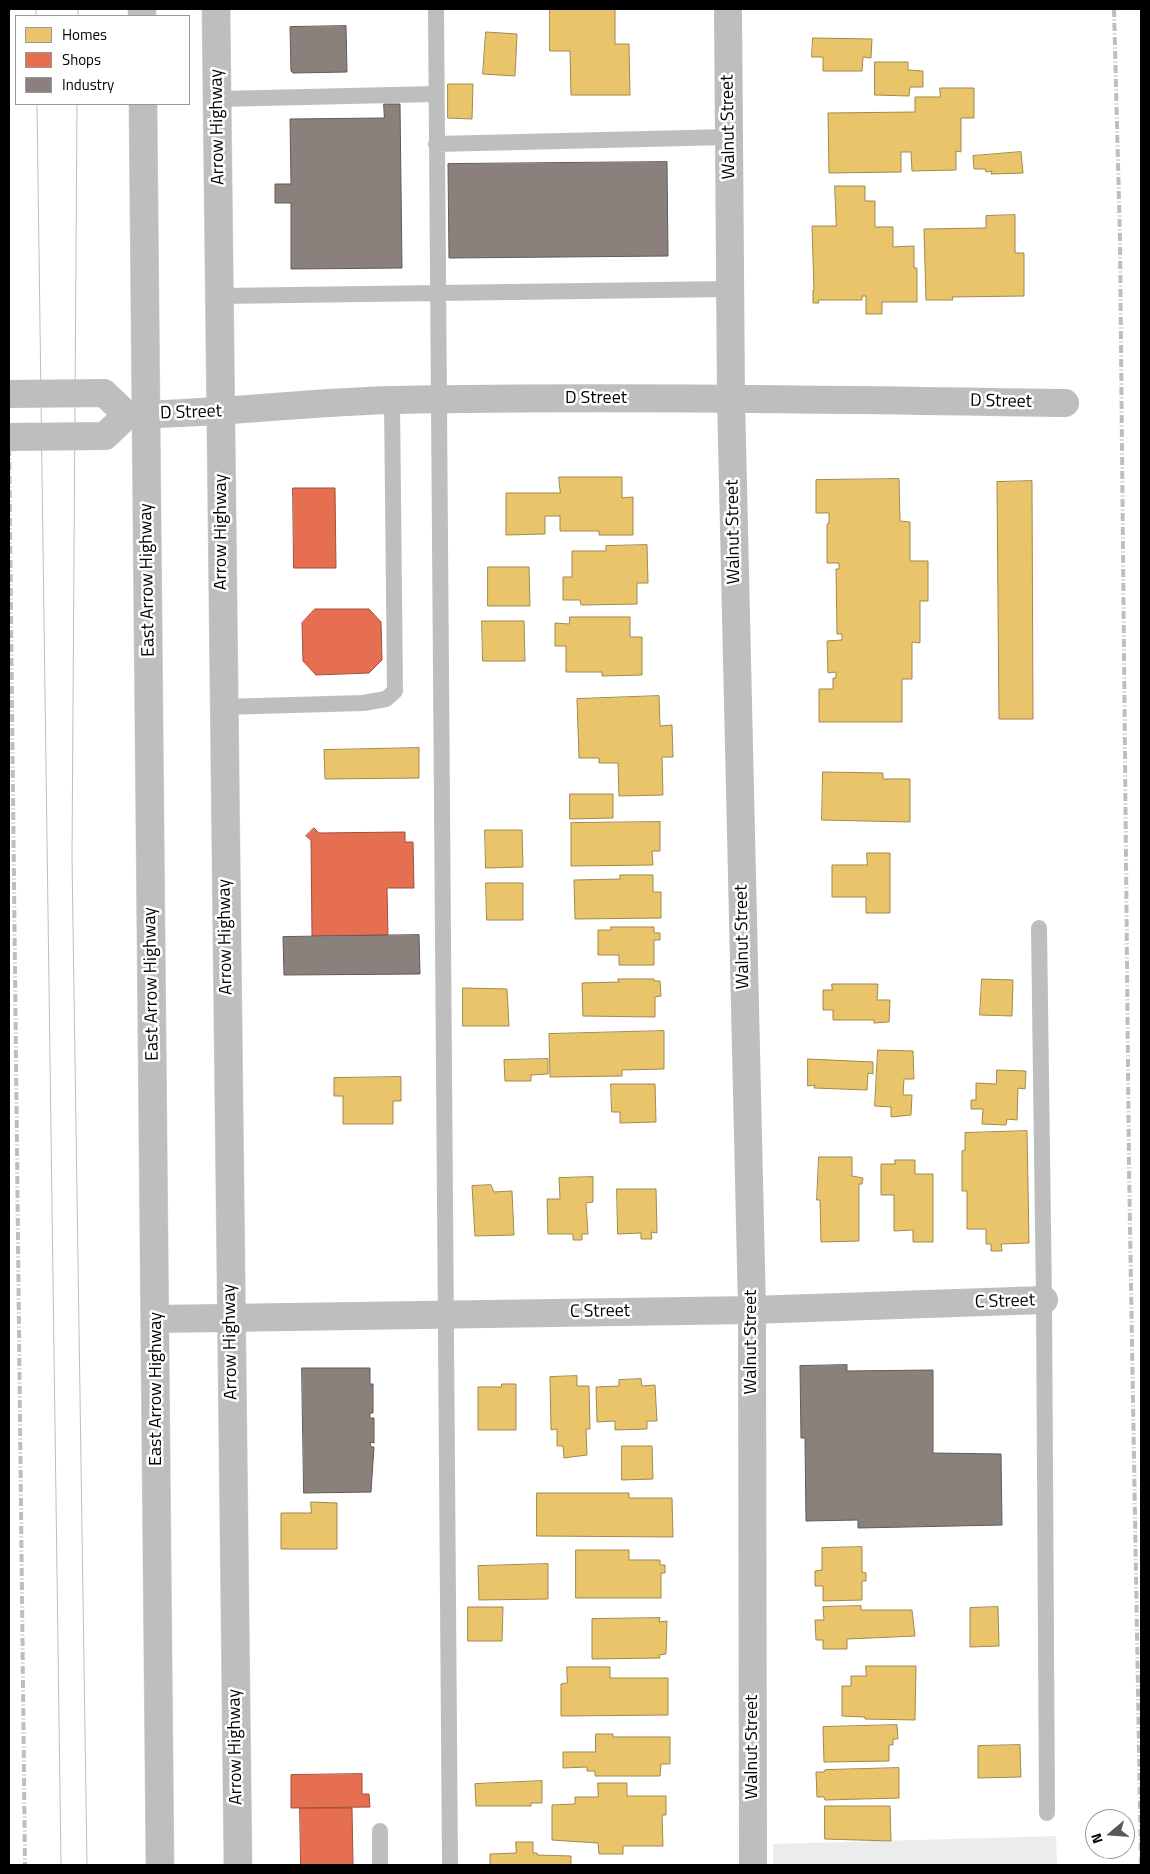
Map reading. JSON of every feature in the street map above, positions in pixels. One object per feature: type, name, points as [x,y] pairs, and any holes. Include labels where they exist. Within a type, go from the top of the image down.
[{"type":"street","name":"Arrow Highway","points":[[216,9],[238,1865]]},
{"type":"street","name":"Walnut Street","points":[[728,9],[731,399],[752,1310],[754,1865]]},
{"type":"street","name":"East Arrow Highway","points":[[143,105],[136,415],[156,1319],[160,1865]]},
{"type":"street","points":[[9,394],[104,393],[136,415],[105,436],[9,437]]},
{"type":"street","name":"D Street","points":[[136,415],[221,412],[392,400],[731,399],[1065,403]]},
{"type":"street","name":"C Street","points":[[156,1319],[752,1310],[1044,1300]]},
{"type":"lane","points":[[436,9],[450,1865]]},
{"type":"lane","points":[[218,100],[436,94]]},
{"type":"lane","points":[[436,144],[729,137]]},
{"type":"lane","points":[[220,296],[730,289]]},
{"type":"lane","points":[[223,707],[363,703],[386,699],[395,691],[392,400]]},
{"type":"lane","points":[[1039,928],[1044,1300],[1047,1813]]},
{"type":"lane","points":[[380,1831],[380,1865]]},
{"type":"shaded area","points":[[1056,1836],[1057,1865],[773,1865],[773,1844]]},
{"type":"building: Homes","points":[[550,9],[615,9],[615,44],[629,44],[630,95],[571,95],[570,51],[550,51]]},
{"type":"building: Homes","points":[[486,32],[517,34],[515,76],[483,74]]},
{"type":"building: Homes","points":[[813,38],[872,39],[871,58],[863,57],[862,71],[823,71],[823,57],[812,57]]},
{"type":"building: Homes","points":[[875,62],[908,62],[908,70],[923,71],[923,87],[910,87],[909,96],[875,95]]},
{"type":"building: Homes","points":[[448,84],[473,84],[472,119],[448,118]]},
{"type":"building: Homes","points":[[940,88],[974,88],[974,118],[961,118],[961,152],[956,151],[956,170],[912,171],[911,152],[901,152],[901,172],[829,173],[828,113],[915,112],[915,97],[940,97]]},
{"type":"building: Homes","points":[[1021,152],[1023,173],[991,174],[992,171],[986,172],[985,169],[974,169],[973,156]]},
{"type":"building: Homes","points":[[835,186],[865,186],[865,201],[875,201],[875,227],[893,227],[893,247],[914,246],[914,268],[917,268],[917,302],[882,302],[882,314],[866,314],[866,296],[862,296],[862,300],[818,300],[819,303],[813,303],[812,226],[836,226]]},
{"type":"building: Homes","points":[[1015,215],[1015,253],[1024,253],[1024,296],[952,297],[953,300],[926,300],[924,229],[986,228],[986,216]]},
{"type":"building: Homes","points":[[559,477],[622,477],[622,498],[633,497],[633,535],[599,535],[599,531],[560,531],[560,516],[545,516],[545,534],[506,535],[506,493],[560,493]]},
{"type":"building: Homes","points":[[899,479],[900,521],[910,522],[910,561],[928,561],[928,601],[920,601],[920,643],[912,642],[912,679],[902,679],[902,722],[819,722],[819,689],[833,689],[833,678],[836,678],[836,672],[828,673],[827,641],[842,640],[842,634],[837,634],[836,569],[839,569],[839,563],[827,563],[827,524],[829,523],[829,513],[816,513],[816,480]]},
{"type":"building: Homes","points":[[1032,481],[1033,719],[999,719],[997,482]]},
{"type":"building: Homes","points":[[647,545],[648,583],[637,583],[637,604],[581,605],[580,600],[563,600],[563,577],[572,577],[572,551],[606,551],[606,546]]},
{"type":"building: Homes","points":[[488,567],[529,567],[530,606],[488,606]]},
{"type":"building: Homes","points":[[570,617],[630,617],[630,637],[642,637],[642,675],[602,676],[602,672],[566,672],[566,646],[555,646],[555,623],[569,624]]},
{"type":"building: Homes","points":[[482,621],[524,621],[525,661],[483,661]]},
{"type":"building: Homes","points":[[659,696],[660,726],[672,725],[673,757],[662,757],[663,795],[619,796],[618,763],[599,763],[599,758],[579,758],[577,699]]},
{"type":"building: Homes","points":[[419,748],[419,778],[325,779],[324,750]]},
{"type":"building: Homes","points":[[823,772],[883,773],[883,779],[910,779],[910,822],[822,820]]},
{"type":"building: Homes","points":[[570,794],[613,794],[613,818],[570,819]]},
{"type":"building: Homes","points":[[660,822],[660,851],[652,851],[653,865],[571,866],[571,823]]},
{"type":"building: Homes","points":[[485,830],[522,830],[523,867],[486,868]]},
{"type":"building: Homes","points":[[867,853],[890,853],[890,913],[866,913],[866,897],[832,897],[832,865],[867,865]]},
{"type":"building: Homes","points":[[620,875],[653,875],[653,892],[661,892],[661,918],[575,919],[574,880],[620,879]]},
{"type":"building: Homes","points":[[486,883],[523,883],[523,920],[487,920]]},
{"type":"building: Homes","points":[[611,927],[654,927],[654,933],[660,933],[660,940],[654,940],[654,965],[619,965],[619,955],[598,955],[598,930],[611,930]]},
{"type":"building: Homes","points":[[618,979],[654,979],[654,981],[660,981],[661,996],[655,997],[655,1017],[583,1016],[582,983],[619,982]]},
{"type":"building: Homes","points":[[982,979],[1013,980],[1012,1016],[980,1015]]},
{"type":"building: Homes","points":[[832,984],[878,984],[877,1000],[890,1000],[889,1022],[874,1023],[874,1020],[833,1020],[833,1010],[823,1010],[823,990],[832,990]]},
{"type":"building: Homes","points":[[463,988],[507,989],[509,1026],[463,1026]]},
{"type":"building: Homes","points":[[664,1031],[664,1069],[622,1070],[622,1076],[550,1077],[549,1034]]},
{"type":"building: Homes","points":[[878,1050],[913,1051],[914,1079],[904,1079],[903,1095],[912,1095],[911,1115],[891,1117],[891,1107],[875,1106]]},
{"type":"building: Homes","points":[[548,1059],[548,1074],[531,1075],[531,1081],[505,1081],[504,1060]]},
{"type":"building: Homes","points":[[808,1059],[873,1062],[873,1074],[868,1073],[867,1090],[814,1088],[815,1085],[808,1086]]},
{"type":"building: Homes","points":[[997,1070],[1026,1071],[1025,1089],[1018,1088],[1017,1120],[1007,1119],[1006,1125],[982,1124],[983,1109],[971,1109],[971,1100],[976,1100],[976,1083],[996,1084]]},
{"type":"building: Homes","points":[[401,1077],[401,1101],[393,1101],[393,1124],[343,1124],[343,1096],[334,1096],[334,1078]]},
{"type":"building: Homes","points":[[611,1084],[655,1084],[656,1122],[620,1123],[620,1112],[612,1112]]},
{"type":"building: Homes","points":[[1027,1131],[1029,1243],[1001,1244],[1002,1251],[991,1251],[991,1244],[986,1244],[986,1229],[967,1229],[967,1191],[962,1191],[962,1151],[965,1150],[965,1133]]},
{"type":"building: Homes","points":[[819,1157],[852,1157],[852,1176],[863,1178],[862,1184],[859,1184],[859,1241],[821,1242],[820,1200],[817,1200]]},
{"type":"building: Homes","points":[[895,1160],[915,1160],[915,1174],[933,1174],[933,1242],[913,1242],[913,1230],[894,1231],[894,1195],[881,1195],[881,1164],[895,1164]]},
{"type":"building: Homes","points":[[593,1177],[593,1202],[586,1203],[588,1234],[582,1234],[582,1240],[573,1240],[573,1234],[548,1234],[547,1199],[560,1199],[559,1178]]},
{"type":"building: Homes","points":[[491,1185],[494,1192],[512,1191],[514,1235],[475,1236],[472,1186]]},
{"type":"building: Homes","points":[[617,1189],[656,1189],[657,1233],[651,1232],[652,1239],[641,1239],[641,1233],[618,1234]]},
{"type":"building: Homes","points":[[577,1376],[577,1386],[589,1386],[590,1429],[586,1429],[587,1455],[564,1458],[563,1446],[557,1446],[557,1429],[551,1430],[550,1377]]},
{"type":"building: Homes","points":[[641,1379],[642,1386],[655,1385],[657,1421],[647,1421],[647,1429],[615,1430],[615,1421],[597,1422],[596,1387],[619,1386],[619,1380]]},
{"type":"building: Homes","points":[[502,1384],[516,1384],[516,1430],[478,1430],[478,1387],[501,1387]]},
{"type":"building: Homes","points":[[622,1446],[652,1446],[653,1479],[622,1480]]},
{"type":"building: Homes","points":[[537,1493],[629,1493],[629,1498],[672,1498],[673,1537],[537,1536]]},
{"type":"building: Homes","points":[[311,1502],[337,1503],[337,1549],[281,1549],[281,1513],[311,1513]]},
{"type":"building: Homes","points":[[862,1547],[862,1572],[866,1573],[866,1581],[862,1581],[862,1600],[823,1601],[823,1586],[815,1586],[815,1571],[822,1570],[822,1548]]},
{"type":"building: Homes","points":[[576,1550],[629,1550],[629,1560],[660,1560],[660,1565],[665,1565],[665,1573],[661,1573],[661,1598],[576,1598]]},
{"type":"building: Homes","points":[[548,1564],[548,1599],[479,1600],[478,1566]]},
{"type":"building: Homes","points":[[861,1606],[861,1610],[912,1610],[915,1636],[847,1639],[847,1649],[823,1649],[823,1640],[816,1640],[815,1620],[824,1620],[823,1607]]},
{"type":"building: Homes","points":[[468,1607],[503,1607],[502,1641],[468,1641]]},
{"type":"building: Homes","points":[[998,1607],[999,1646],[970,1647],[970,1608]]},
{"type":"building: Homes","points":[[660,1618],[659,1622],[667,1621],[666,1654],[659,1655],[660,1658],[592,1659],[592,1619]]},
{"type":"building: Homes","points":[[866,1666],[916,1666],[915,1720],[865,1719],[865,1717],[842,1716],[842,1686],[851,1686],[851,1676],[866,1676]]},
{"type":"building: Homes","points":[[567,1667],[610,1667],[610,1678],[668,1678],[668,1715],[561,1716],[561,1684],[567,1683]]},
{"type":"building: Homes","points":[[897,1725],[898,1739],[893,1739],[893,1745],[889,1745],[889,1761],[824,1762],[823,1727]]},
{"type":"building: Homes","points":[[596,1734],[613,1734],[613,1737],[670,1737],[670,1764],[661,1764],[660,1776],[595,1776],[595,1771],[587,1771],[587,1767],[563,1768],[563,1752],[595,1752]]},
{"type":"building: Homes","points":[[1020,1745],[1021,1777],[978,1778],[978,1746]]},
{"type":"building: Homes","points":[[899,1768],[899,1798],[825,1800],[824,1797],[817,1797],[816,1772],[824,1772],[825,1770]]},
{"type":"building: Homes","points":[[542,1781],[542,1803],[531,1803],[531,1806],[476,1806],[475,1784]]},
{"type":"building: Homes","points":[[598,1783],[627,1783],[627,1796],[666,1796],[666,1815],[662,1815],[663,1846],[623,1846],[623,1854],[599,1854],[598,1843],[552,1840],[552,1805],[575,1804],[575,1797],[598,1797]]},
{"type":"building: Homes","points":[[825,1806],[890,1806],[891,1841],[825,1839]]},
{"type":"building: Homes","points":[[516,1842],[533,1842],[533,1853],[537,1853],[537,1855],[571,1856],[571,1865],[490,1865],[490,1854],[516,1853]]},
{"type":"building: Shops","points":[[293,488],[335,488],[336,568],[294,568]]},
{"type":"building: Shops","points":[[315,609],[369,609],[381,622],[382,660],[369,673],[316,675],[303,661],[302,623]]},
{"type":"building: Shops","points":[[314,828],[319,833],[405,832],[405,842],[413,842],[414,888],[387,888],[388,935],[312,936],[311,840],[306,836]]},
{"type":"building: Shops","points":[[362,1774],[362,1794],[369,1794],[370,1807],[291,1808],[291,1775]]},
{"type":"building: Shops","points":[[300,1808],[352,1808],[353,1865],[301,1865]]},
{"type":"building: Industry","points":[[346,26],[347,72],[293,73],[291,71],[290,27]]},
{"type":"building: Industry","points":[[384,104],[400,104],[402,268],[291,269],[291,203],[275,203],[275,184],[291,184],[290,119],[384,118]]},
{"type":"building: Industry","points":[[667,162],[668,256],[449,258],[448,164]]},
{"type":"building: Industry","points":[[419,935],[420,974],[284,975],[283,937]]},
{"type":"building: Industry","points":[[847,1365],[847,1371],[933,1370],[933,1453],[1001,1454],[1002,1525],[858,1528],[858,1520],[806,1521],[805,1438],[801,1438],[800,1366]]},
{"type":"building: Industry","points":[[302,1368],[370,1368],[370,1384],[373,1384],[373,1413],[370,1413],[370,1418],[374,1418],[374,1443],[370,1442],[371,1447],[374,1447],[371,1492],[304,1493]]},
{"type":"tram line","points":[[36,9],[36,15]]},
{"type":"tram line","points":[[78,9],[78,15]]},
{"type":"tram line","points":[[37,105],[61,1865]]},
{"type":"tram line","points":[[77,105],[72,858],[87,1865]]},
{"type":"railway","points":[[1114,9],[1120,240],[1129,1168],[1141,1865]]},
{"type":"railway","points":[[9,434],[25,1865]]}]
